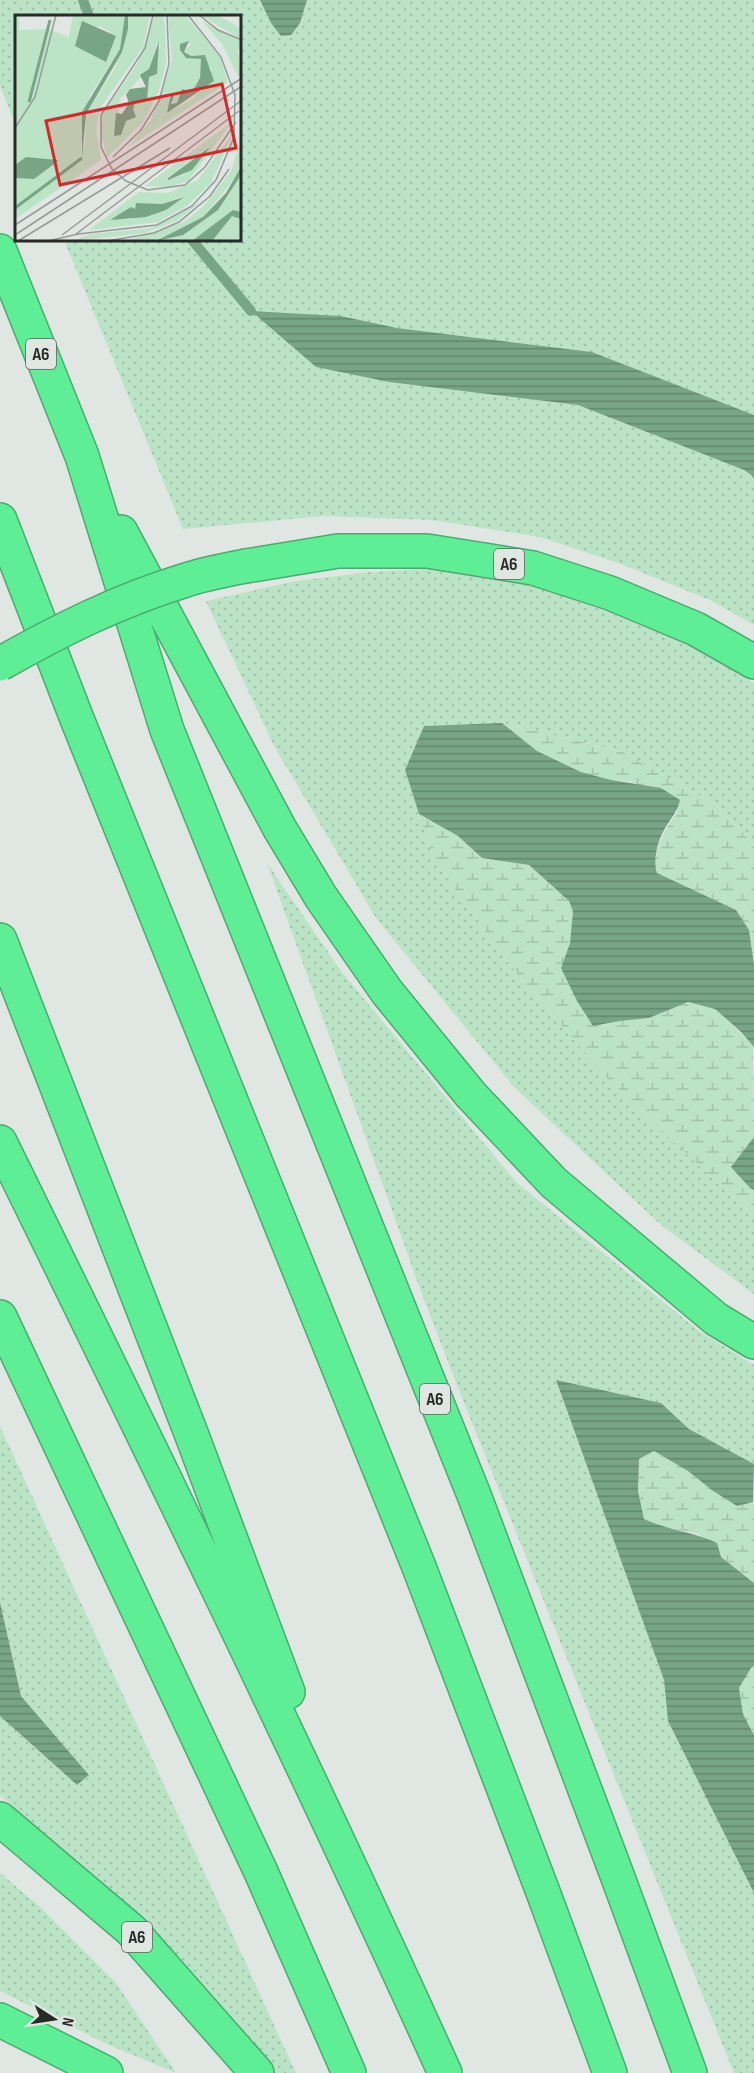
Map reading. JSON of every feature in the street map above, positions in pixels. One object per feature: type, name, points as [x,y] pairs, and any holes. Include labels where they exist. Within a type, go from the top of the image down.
[{"type":"highway","name":"A6","points":[[0,251],[82,456],[167,730],[474,1495],[618,1875],[690,2073]]},
{"type":"highway","name":"A6","points":[[82,456],[280,829],[321,897],[387,992],[471,1095],[554,1183],[716,1319],[754,1342]]},
{"type":"highway","points":[[0,520],[77,719],[419,1567],[610,2073]]},
{"type":"highway","name":"A6","points":[[0,664],[60,630],[124,602],[185,580],[246,566],[338,551],[428,551],[533,568],[610,593],[696,629],[754,662]]},
{"type":"highway","points":[[0,569],[77,719]]},
{"type":"highway","points":[[0,940],[191,1433],[362,1889]]},
{"type":"highway","points":[[0,1142],[362,1889],[446,2073]]},
{"type":"highway","points":[[0,1317],[261,1872],[349,2073]]},
{"type":"highway","name":"A6","points":[[0,1819],[131,1930],[257,2073]]},
{"type":"highway","points":[[0,2020],[106,2073]]},
{"type":"green space","points":[[0,0],[260,0],[271,23],[300,24],[307,0],[754,0],[754,415],[592,352],[397,328],[341,316],[389,382],[578,405],[744,470],[754,477],[754,625],[710,600],[621,564],[540,537],[432,520],[324,516],[183,529],[65,242],[242,242],[242,15],[15,15],[15,124],[0,86]]},
{"type":"green space","points":[[425,569],[528,585],[603,610],[689,645],[754,683],[754,844],[714,804],[623,752],[502,723],[424,726],[405,770],[434,860],[504,958],[604,1075],[754,1218],[754,1294],[661,1225],[514,1087],[376,918],[274,746],[206,601],[296,581],[370,572]]},
{"type":"green space","points":[[502,723],[623,752],[714,804],[754,844],[754,965],[749,930],[736,910],[657,874],[656,857],[660,841],[678,811],[633,782],[611,780],[581,772],[537,751]]},
{"type":"green space","points":[[419,814],[458,836],[482,858],[529,865],[569,901],[573,911],[570,943],[561,968],[602,1025],[649,1018],[688,1002],[715,1009],[753,1045],[754,1137],[744,1150],[750,1188],[754,1190],[754,1218],[604,1075],[504,958],[434,860]]},
{"type":"green space","points":[[267,863],[341,971],[516,1182],[699,1331],[754,1365],[754,1464],[689,1429],[661,1403],[556,1381],[664,1680],[668,1721],[754,1893],[754,2073],[734,2073],[462,1398],[423,1297]]},
{"type":"green space","points":[[0,1426],[296,2073],[271,2073],[115,1897],[0,1795],[0,1716],[77,1785],[89,1775],[21,1696],[0,1602]]},
{"type":"green space","points":[[654,1451],[688,1471],[737,1506],[754,1501],[754,1583],[721,1557],[699,1534],[660,1526],[644,1519],[638,1491],[639,1459]]},
{"type":"green space","points":[[754,1666],[754,1735],[743,1714],[739,1688]]},
{"type":"green space","points":[[0,1873],[39,1906],[116,1983],[176,2073],[109,2045],[0,1991]]},
{"type":"shaded area","points":[[260,0],[307,0],[300,23],[291,35],[281,36],[271,23]]},
{"type":"shaded area","points":[[251,311],[341,316],[397,328],[592,352],[754,415],[754,477],[744,470],[578,405],[389,382],[316,367]]},
{"type":"shaded area","points":[[502,723],[537,751],[581,772],[611,780],[661,788],[680,800],[659,840],[656,852],[657,873],[736,910],[749,930],[754,965],[754,1047],[715,1009],[688,1002],[649,1018],[593,1026],[577,1001],[561,968],[570,943],[573,911],[569,901],[529,865],[482,858],[458,836],[419,814],[405,770],[424,726]]},
{"type":"shaded area","points":[[754,1137],[754,1190],[731,1167]]},
{"type":"shaded area","points":[[556,1380],[661,1403],[689,1429],[754,1464],[753,1502],[737,1506],[688,1471],[654,1451],[639,1459],[638,1491],[644,1519],[717,1543],[721,1557],[754,1583],[754,1666],[739,1688],[743,1714],[754,1735],[754,1893],[668,1721],[664,1680]]},
{"type":"shaded area","points":[[0,1602],[21,1696],[89,1775],[77,1785],[0,1716]]},
{"type":"waterway","points":[[83,0],[89,15]]},
{"type":"waterway","points":[[194,242],[251,311]]}]
